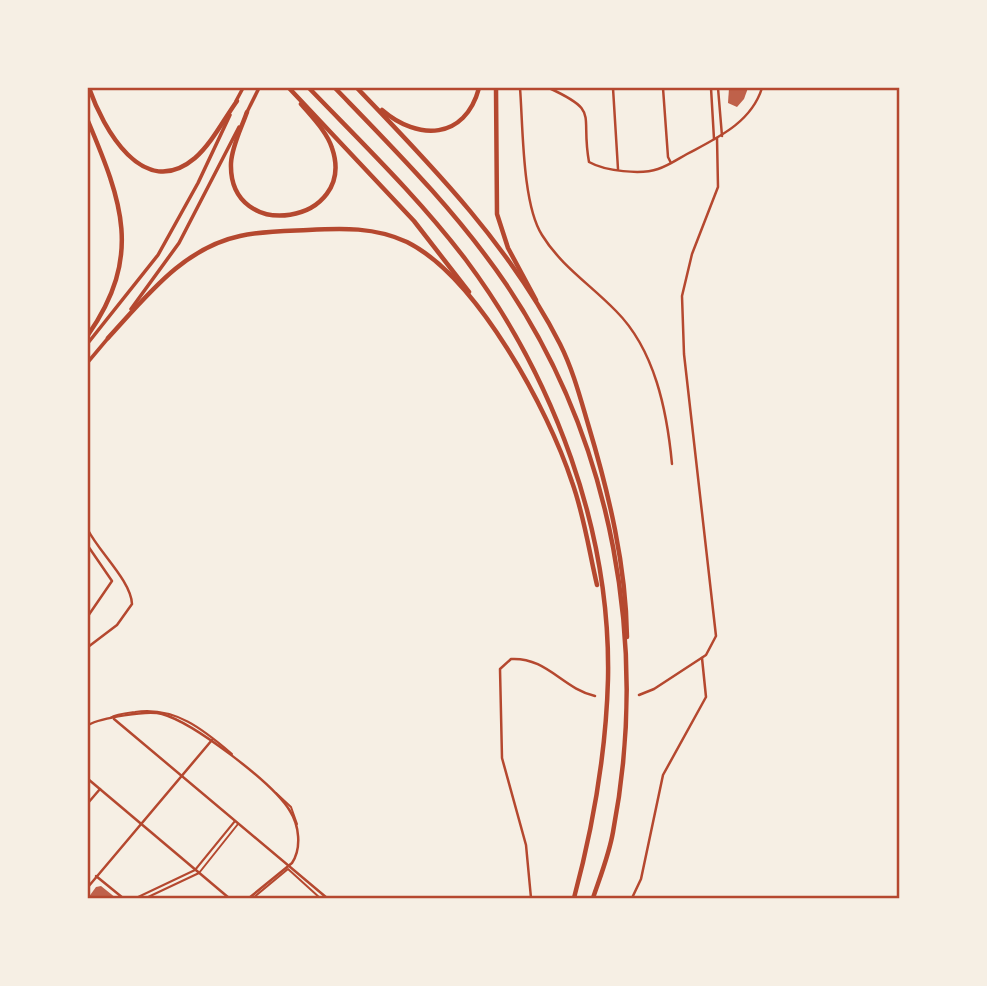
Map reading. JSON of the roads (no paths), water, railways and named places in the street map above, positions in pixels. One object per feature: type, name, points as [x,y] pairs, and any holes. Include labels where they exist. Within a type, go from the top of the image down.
[{"type":"highway","points":[[89,88],[105,125],[119,147],[138,163],[157,169],[179,167],[196,157],[237,99]]},
{"type":"highway","points":[[88,342],[158,256],[198,183],[243,88]]},
{"type":"highway","points":[[88,362],[179,243],[259,88]]},
{"type":"highway","points":[[247,112],[231,163],[234,182],[243,198],[259,211],[273,216],[294,215],[312,208],[329,188],[334,173],[334,156],[321,129],[288,88]]},
{"type":"highway","points":[[288,88],[428,236],[530,388],[560,449],[579,506],[605,620]]},
{"type":"highway","points":[[309,88],[405,187],[450,238],[489,292],[521,345],[548,399],[577,477],[588,520],[605,620],[608,681],[592,830],[574,898]]},
{"type":"highway","points":[[335,88],[462,225],[516,300],[551,364],[575,418],[603,501],[617,573],[628,663]]},
{"type":"highway","points":[[357,88],[475,218],[510,264],[559,344]]},
{"type":"highway","points":[[357,88],[401,125],[428,131],[441,130],[459,121],[470,108],[479,88]]},
{"type":"highway","points":[[496,88],[495,191],[500,228],[512,257],[559,344],[585,414],[616,533],[627,617],[624,745],[613,834],[593,898]]},
{"type":"highway","points":[[88,121],[113,183],[123,234],[122,259],[113,292],[88,335]]},
{"type":"highway","points":[[108,338],[165,278],[207,248],[241,236],[325,229],[372,231],[414,246],[453,277],[491,327]]},
{"type":"street","points":[[520,88],[531,204],[540,233],[566,266],[634,331],[645,351],[668,420],[672,464]]},
{"type":"street","points":[[549,88],[581,103],[585,112],[589,162],[618,169],[657,170],[733,130],[762,88]]},
{"type":"street","points":[[613,88],[618,169]]},
{"type":"street","points":[[663,88],[668,157],[671,163]]},
{"type":"street","points":[[711,88],[718,138]]},
{"type":"street","points":[[639,695],[654,689],[712,648],[716,622],[684,354],[682,296],[692,254],[718,187],[718,88]]},
{"type":"street","points":[[88,530],[100,553],[128,588],[132,604],[117,625],[88,647]]},
{"type":"street","points":[[88,546],[112,581],[88,616]]},
{"type":"street","points":[[632,898],[641,879],[663,775],[706,697],[702,657]]},
{"type":"street","points":[[531,898],[526,845],[502,758],[500,669],[511,659],[534,661],[576,689],[595,696]]},
{"type":"street","points":[[112,719],[117,715],[152,710],[192,723],[285,800],[298,824],[298,851],[288,866],[251,898]]},
{"type":"street","points":[[88,725],[149,712],[185,722],[212,740],[282,801],[296,824]]},
{"type":"street","points":[[112,719],[324,898]]},
{"type":"street","points":[[88,884],[212,740]]},
{"type":"street","points":[[88,779],[229,898]]},
{"type":"street","points":[[88,803],[100,789]]},
{"type":"street","points":[[136,898],[195,870],[237,823]]},
{"type":"street","points":[[146,898],[199,873],[237,823]]},
{"type":"street","points":[[251,898],[288,869],[324,898]]},
{"type":"street","points":[[96,876],[123,898]]}]
